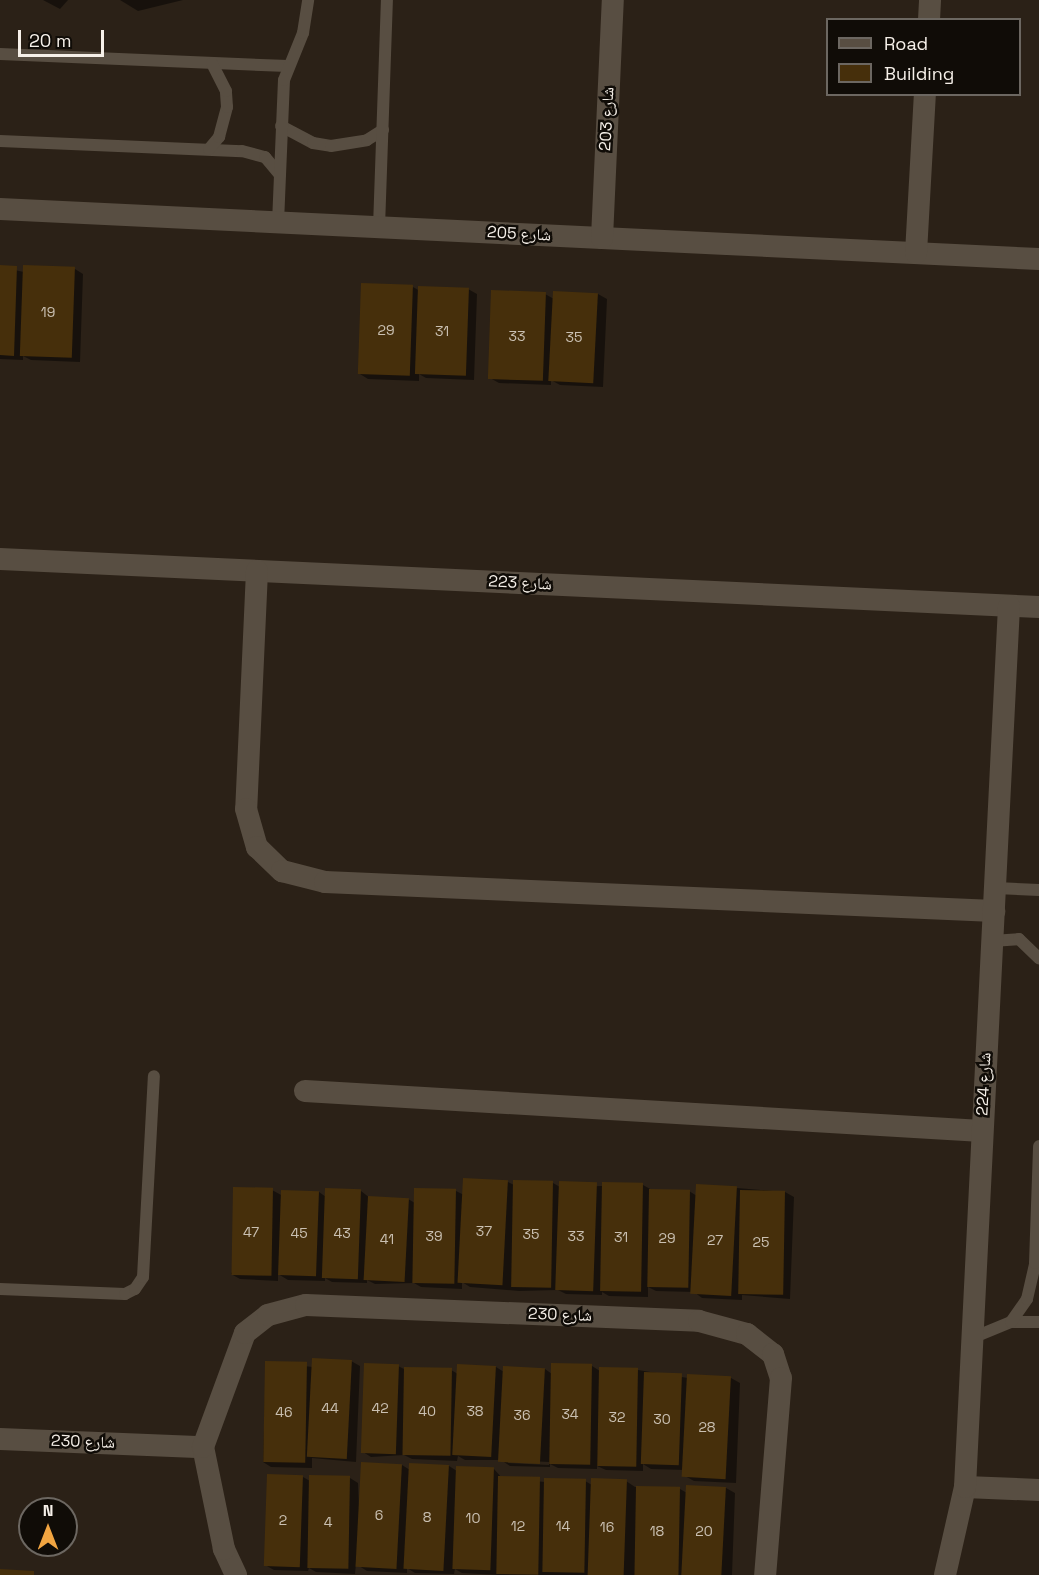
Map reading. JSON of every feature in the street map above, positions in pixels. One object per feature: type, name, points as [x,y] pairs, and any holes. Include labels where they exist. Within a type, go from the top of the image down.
[{"type":"street","name":"شارع 203","points":[[602,238],[613,0]]},
{"type":"street","points":[[929,18],[930,0]]},
{"type":"street","points":[[916,253],[925,96]]},
{"type":"street","name":"شارع 205","points":[[0,209],[1039,259]]},
{"type":"street","name":"شارع 223","points":[[0,559],[1039,608]]},
{"type":"street","points":[[257,571],[246,809],[258,847],[282,872],[325,882],[994,911]]},
{"type":"street","name":"شارع 224","points":[[945,1575],[965,1487],[1009,606]]},
{"type":"street","points":[[305,1091],[982,1131]]},
{"type":"street","name":"شارع 230","points":[[0,1439],[203,1448],[245,1333],[268,1315],[291,1306],[715,1322],[747,1334],[762,1345],[773,1354],[780,1372],[765,1575]]},
{"type":"street","points":[[203,1448],[224,1549],[236,1575]]},
{"type":"street","points":[[965,1487],[1039,1490]]},
{"type":"lane","points":[[278,223],[281,126],[288,66],[303,33],[308,0]]},
{"type":"lane","points":[[379,227],[387,0]]},
{"type":"lane","points":[[0,54],[288,66]]},
{"type":"lane","points":[[209,149],[219,137],[227,107],[226,91],[212,63]]},
{"type":"lane","points":[[281,126],[313,143],[331,146],[367,140],[382,130]]},
{"type":"lane","points":[[0,141],[209,149],[254,153],[265,158],[280,175]]},
{"type":"lane","points":[[996,888],[1039,890]]},
{"type":"lane","points":[[992,941],[1019,939],[1038,955]]},
{"type":"lane","points":[[0,1288],[125,1294],[135,1289],[143,1277],[153,1076]]},
{"type":"lane","points":[[1011,1322],[1027,1299],[1032,1284],[1039,1146]]},
{"type":"lane","points":[[972,1338],[1011,1322],[1039,1322]]},
{"type":"building","points":[[0,265],[17,266],[14,356],[0,355]]},
{"type":"building","points":[[23,265],[75,267],[72,358],[20,356]]},
{"type":"building","points":[[361,283],[413,285],[410,376],[358,374]]},
{"type":"building","points":[[418,286],[469,288],[466,376],[415,374]]},
{"type":"building","points":[[491,290],[546,292],[543,381],[488,379]]},
{"type":"building","points":[[553,291],[598,293],[593,383],[548,381]]},
{"type":"building","points":[[463,1178],[508,1180],[502,1285],[458,1283]]},
{"type":"building","points":[[513,1180],[553,1181],[551,1288],[511,1287]]},
{"type":"building","points":[[559,1181],[597,1182],[593,1291],[555,1290]]},
{"type":"building","points":[[602,1182],[643,1183],[641,1292],[600,1291]]},
{"type":"building","points":[[696,1184],[737,1186],[731,1296],[690,1294]]},
{"type":"building","points":[[233,1187],[273,1188],[271,1276],[231,1275]]},
{"type":"building","points":[[325,1188],[361,1189],[358,1279],[322,1278]]},
{"type":"building","points":[[414,1188],[456,1189],[454,1284],[412,1283]]},
{"type":"building","points":[[649,1189],[690,1190],[688,1288],[647,1287]]},
{"type":"building","points":[[281,1190],[319,1191],[316,1276],[278,1275]]},
{"type":"building","points":[[740,1190],[785,1191],[783,1295],[738,1294]]},
{"type":"building","points":[[368,1196],[409,1198],[405,1282],[364,1280]]},
{"type":"building","points":[[312,1358],[352,1360],[347,1459],[307,1457]]},
{"type":"building","points":[[265,1361],[307,1362],[305,1463],[263,1462]]},
{"type":"building","points":[[364,1363],[399,1364],[396,1454],[361,1453]]},
{"type":"building","points":[[551,1363],[592,1364],[590,1465],[549,1464]]},
{"type":"building","points":[[457,1364],[496,1366],[491,1457],[452,1455]]},
{"type":"building","points":[[503,1366],[545,1368],[540,1464],[498,1462]]},
{"type":"building","points":[[404,1367],[452,1368],[450,1456],[402,1455]]},
{"type":"building","points":[[599,1367],[638,1368],[636,1467],[597,1466]]},
{"type":"building","points":[[644,1372],[682,1373],[679,1465],[641,1464]]},
{"type":"building","points":[[687,1374],[731,1376],[726,1479],[682,1477]]},
{"type":"building","points":[[361,1462],[402,1464],[396,1569],[356,1567]]},
{"type":"building","points":[[409,1463],[449,1465],[443,1571],[403,1569]]},
{"type":"building","points":[[456,1466],[494,1467],[490,1570],[452,1569]]},
{"type":"building","points":[[267,1474],[303,1475],[300,1567],[264,1566]]},
{"type":"building","points":[[309,1475],[350,1476],[348,1569],[307,1568]]},
{"type":"building","points":[[498,1476],[540,1477],[538,1575],[496,1574]]},
{"type":"building","points":[[544,1478],[586,1479],[584,1573],[542,1572]]},
{"type":"building","points":[[591,1478],[627,1479],[624,1575],[588,1575]]},
{"type":"building","points":[[686,1485],[726,1487],[721,1575],[681,1575]]},
{"type":"building","points":[[636,1486],[680,1487],[678,1575],[634,1575]]},
{"type":"building","points":[[0,1569],[34,1571],[34,1575],[0,1575]]}]
